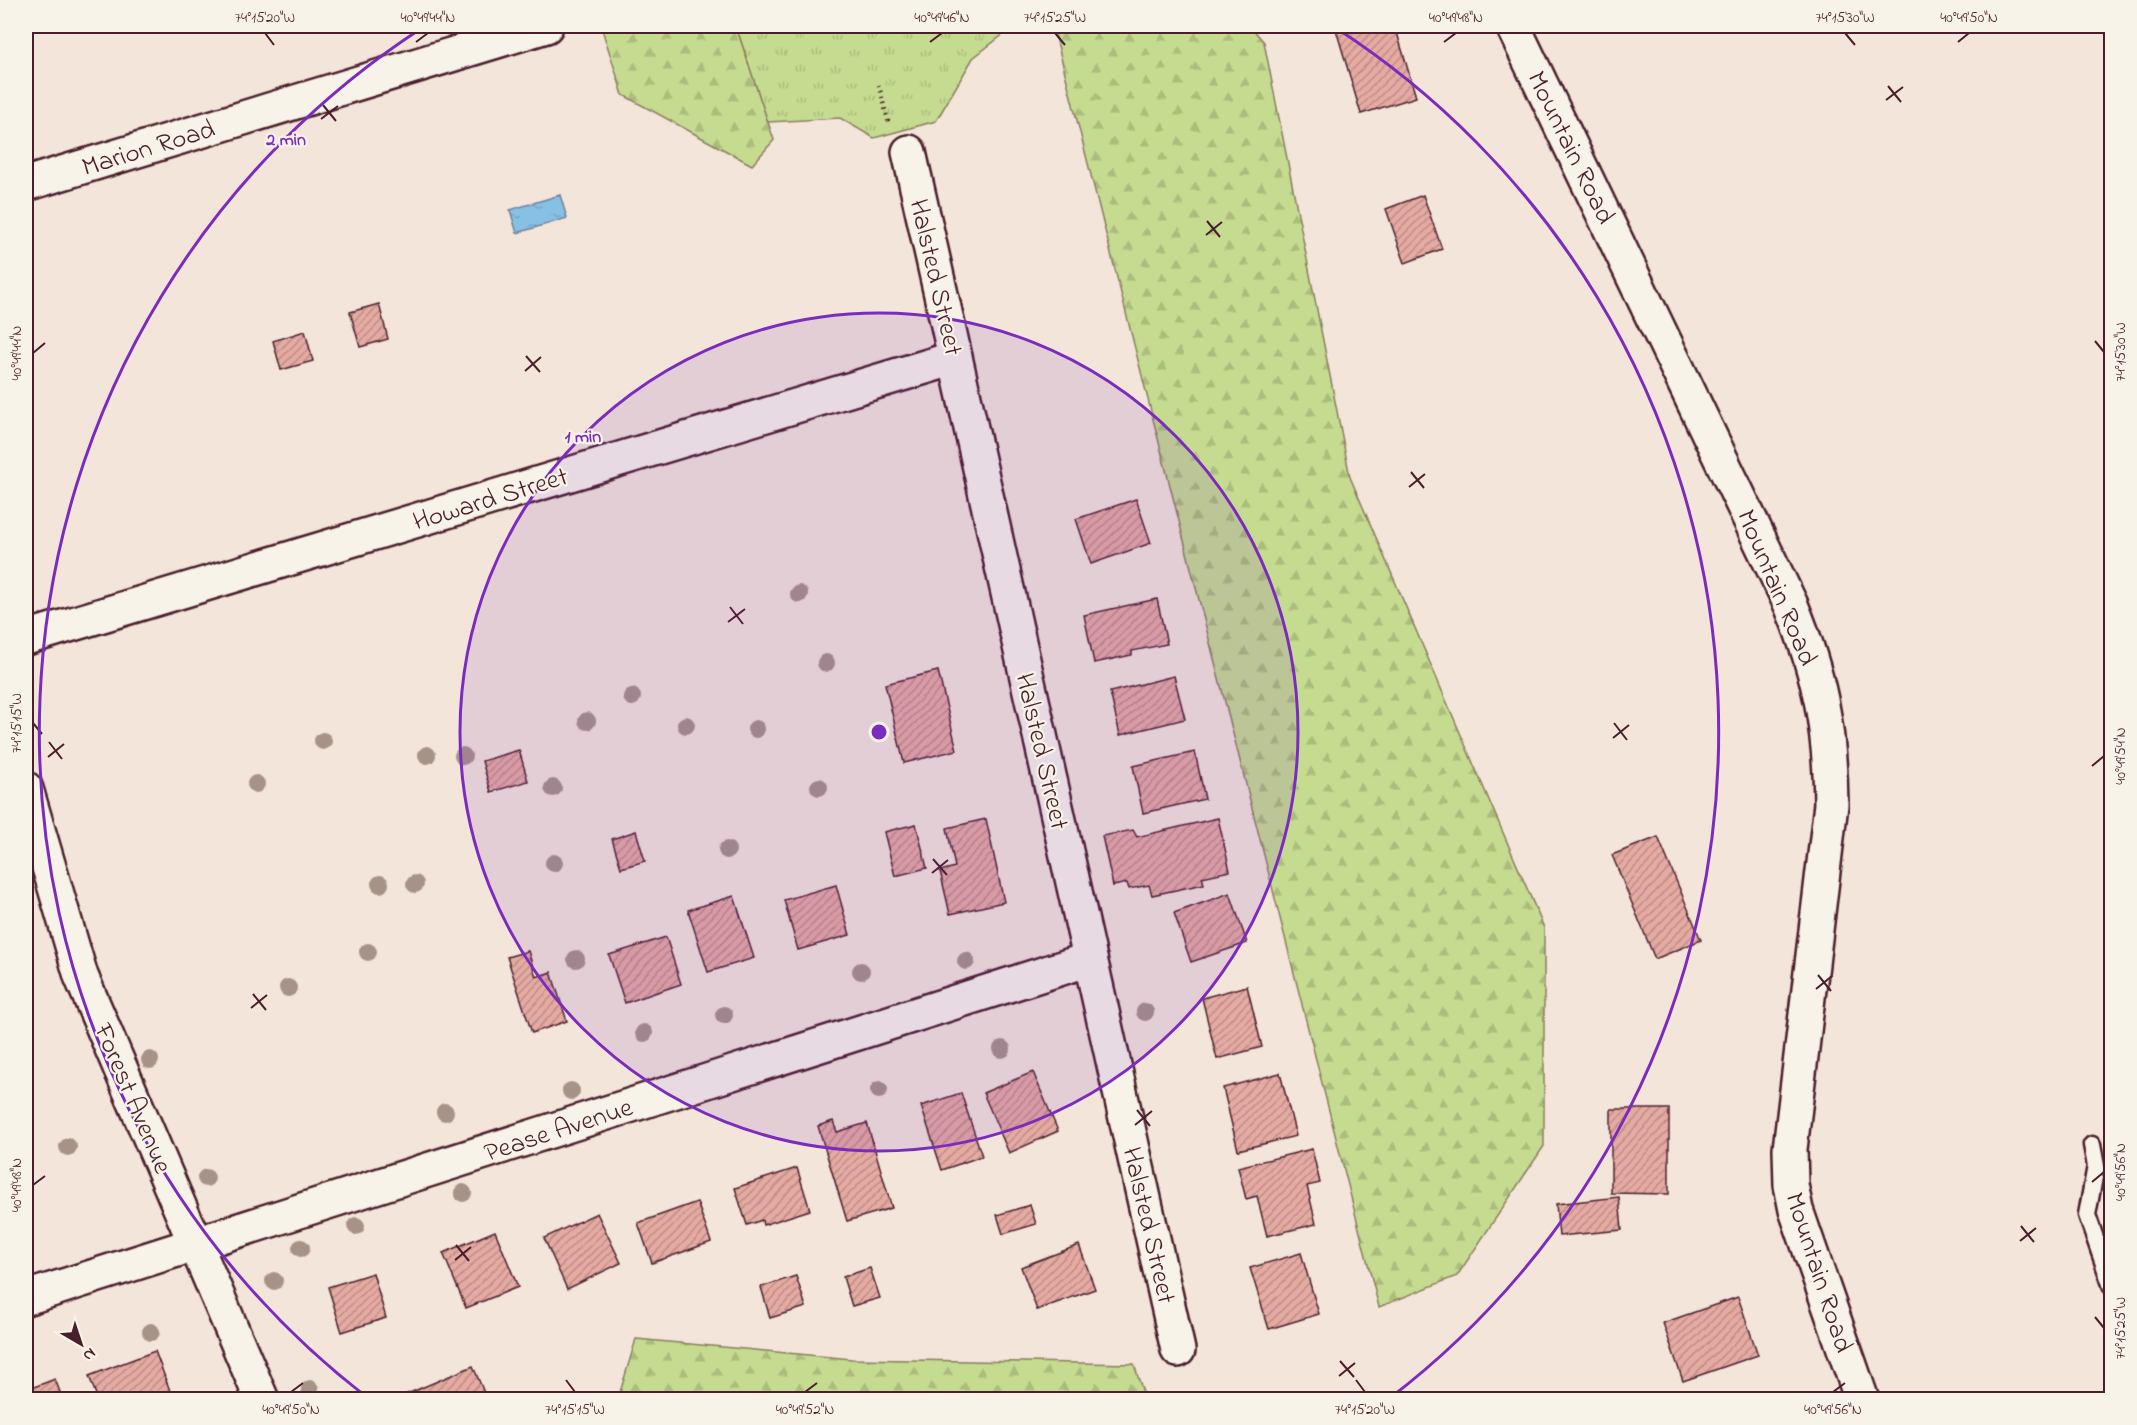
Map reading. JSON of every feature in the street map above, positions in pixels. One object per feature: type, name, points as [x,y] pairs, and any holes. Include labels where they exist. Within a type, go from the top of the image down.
[{"type":"street","name":"Marion Road","points":[[26,184],[546,26]]},
{"type":"street","name":"Mountain Road","points":[[1514,26],[1791,605],[1818,680],[1831,761],[1831,804],[1790,1149],[1790,1167],[1796,1210],[1862,1400]]},
{"type":"street","name":"Halsted Street","points":[[909,152],[1178,1350]]},
{"type":"street","name":"Howard Street","points":[[26,638],[955,358]]},
{"type":"street","name":"Forest Avenue","points":[[26,789],[81,976],[262,1400]]},
{"type":"street","name":"Pease Avenue","points":[[26,1298],[1090,958]]},
{"type":"lane","points":[[2092,1145],[2096,1166],[2087,1215],[2112,1287]]},
{"type":"green space","points":[[601,26],[736,26],[774,140],[752,165],[623,95]]},
{"type":"green space","points":[[736,26],[1014,26],[973,58],[936,121],[874,138],[840,118],[768,122]]},
{"type":"green space","points":[[1053,26],[1250,26],[1264,42],[1350,477],[1544,928],[1544,1146],[1457,1276],[1379,1307]]},
{"type":"green space","points":[[636,1339],[852,1359],[1134,1364],[1145,1399],[618,1399]]},
{"type":"water","points":[[560,195],[567,218],[517,233],[510,210]]},
{"type":"building","points":[[1335,26],[1395,26],[1416,97],[1361,114]]},
{"type":"building","points":[[1423,195],[1442,249],[1405,263],[1386,209]]},
{"type":"building","points":[[379,304],[388,339],[360,347],[350,312]]},
{"type":"building","points":[[305,331],[313,361],[281,370],[273,341]]},
{"type":"building","points":[[1136,499],[1151,543],[1091,564],[1076,519]]},
{"type":"building","points":[[1157,599],[1167,644],[1132,651],[1132,655],[1094,663],[1084,615]]},
{"type":"building","points":[[938,671],[957,750],[904,763],[885,684]]},
{"type":"building","points":[[1174,676],[1185,719],[1120,735],[1110,692]]},
{"type":"building","points":[[519,750],[528,781],[491,792],[482,761]]},
{"type":"building","points":[[1195,752],[1205,799],[1143,813],[1133,766]]},
{"type":"building","points":[[1218,818],[1230,871],[1202,877],[1204,884],[1152,895],[1149,885],[1129,889],[1127,883],[1113,886],[1102,836],[1133,830],[1137,837]]},
{"type":"building","points":[[986,819],[1004,902],[950,914],[940,871],[955,867],[947,828]]},
{"type":"building","points":[[916,824],[927,868],[895,876],[884,832]]},
{"type":"building","points":[[636,831],[645,861],[621,868],[612,839]]},
{"type":"building","points":[[1658,837],[1701,940],[1655,959],[1612,855]]},
{"type":"building","points":[[836,885],[850,935],[798,950],[784,900]]},
{"type":"building","points":[[1230,893],[1247,943],[1191,962],[1174,913]]},
{"type":"building","points":[[734,896],[754,958],[708,972],[688,910]]},
{"type":"building","points":[[666,937],[681,984],[625,1003],[609,955]]},
{"type":"building","points":[[528,951],[536,977],[551,972],[567,1021],[532,1033],[507,957]]},
{"type":"building","points":[[1247,986],[1262,1047],[1217,1059],[1202,998]]},
{"type":"building","points":[[1033,1072],[1058,1131],[1009,1153],[983,1093]]},
{"type":"building","points":[[1280,1073],[1296,1136],[1238,1150],[1223,1088]]},
{"type":"building","points":[[961,1093],[982,1156],[942,1170],[921,1106]]},
{"type":"building","points":[[1611,1109],[1669,1109],[1669,1194],[1611,1193]]},
{"type":"building","points":[[833,1121],[837,1132],[867,1123],[892,1208],[847,1221],[818,1126]]},
{"type":"building","points":[[1312,1149],[1320,1183],[1307,1186],[1316,1224],[1267,1236],[1257,1196],[1246,1199],[1238,1167]]},
{"type":"building","points":[[797,1168],[810,1210],[763,1225],[762,1220],[747,1225],[735,1188]]},
{"type":"building","points":[[1619,1197],[1622,1230],[1559,1236],[1556,1204]]},
{"type":"building","points":[[697,1202],[711,1242],[652,1263],[638,1223]]},
{"type":"building","points":[[1030,1205],[1036,1224],[1003,1234],[997,1215]]},
{"type":"building","points":[[597,1213],[621,1263],[567,1289],[544,1238]]},
{"type":"building","points":[[495,1231],[518,1287],[466,1308],[443,1253]]},
{"type":"building","points":[[1079,1245],[1095,1289],[1037,1310],[1021,1267]]},
{"type":"building","points":[[1301,1253],[1319,1314],[1269,1329],[1250,1268]]},
{"type":"building","points":[[870,1268],[880,1298],[852,1306],[843,1277]]},
{"type":"building","points":[[373,1273],[386,1318],[342,1332],[328,1287]]},
{"type":"building","points":[[796,1276],[806,1307],[770,1318],[761,1287]]},
{"type":"building","points":[[1738,1297],[1758,1355],[1683,1381],[1663,1323]]},
{"type":"building","points":[[155,1351],[172,1396],[163,1400],[98,1400],[89,1376]]},
{"type":"building","points":[[473,1366],[487,1400],[393,1400]]},
{"type":"building","points":[[55,1379],[63,1400],[26,1400],[26,1390]]}]
